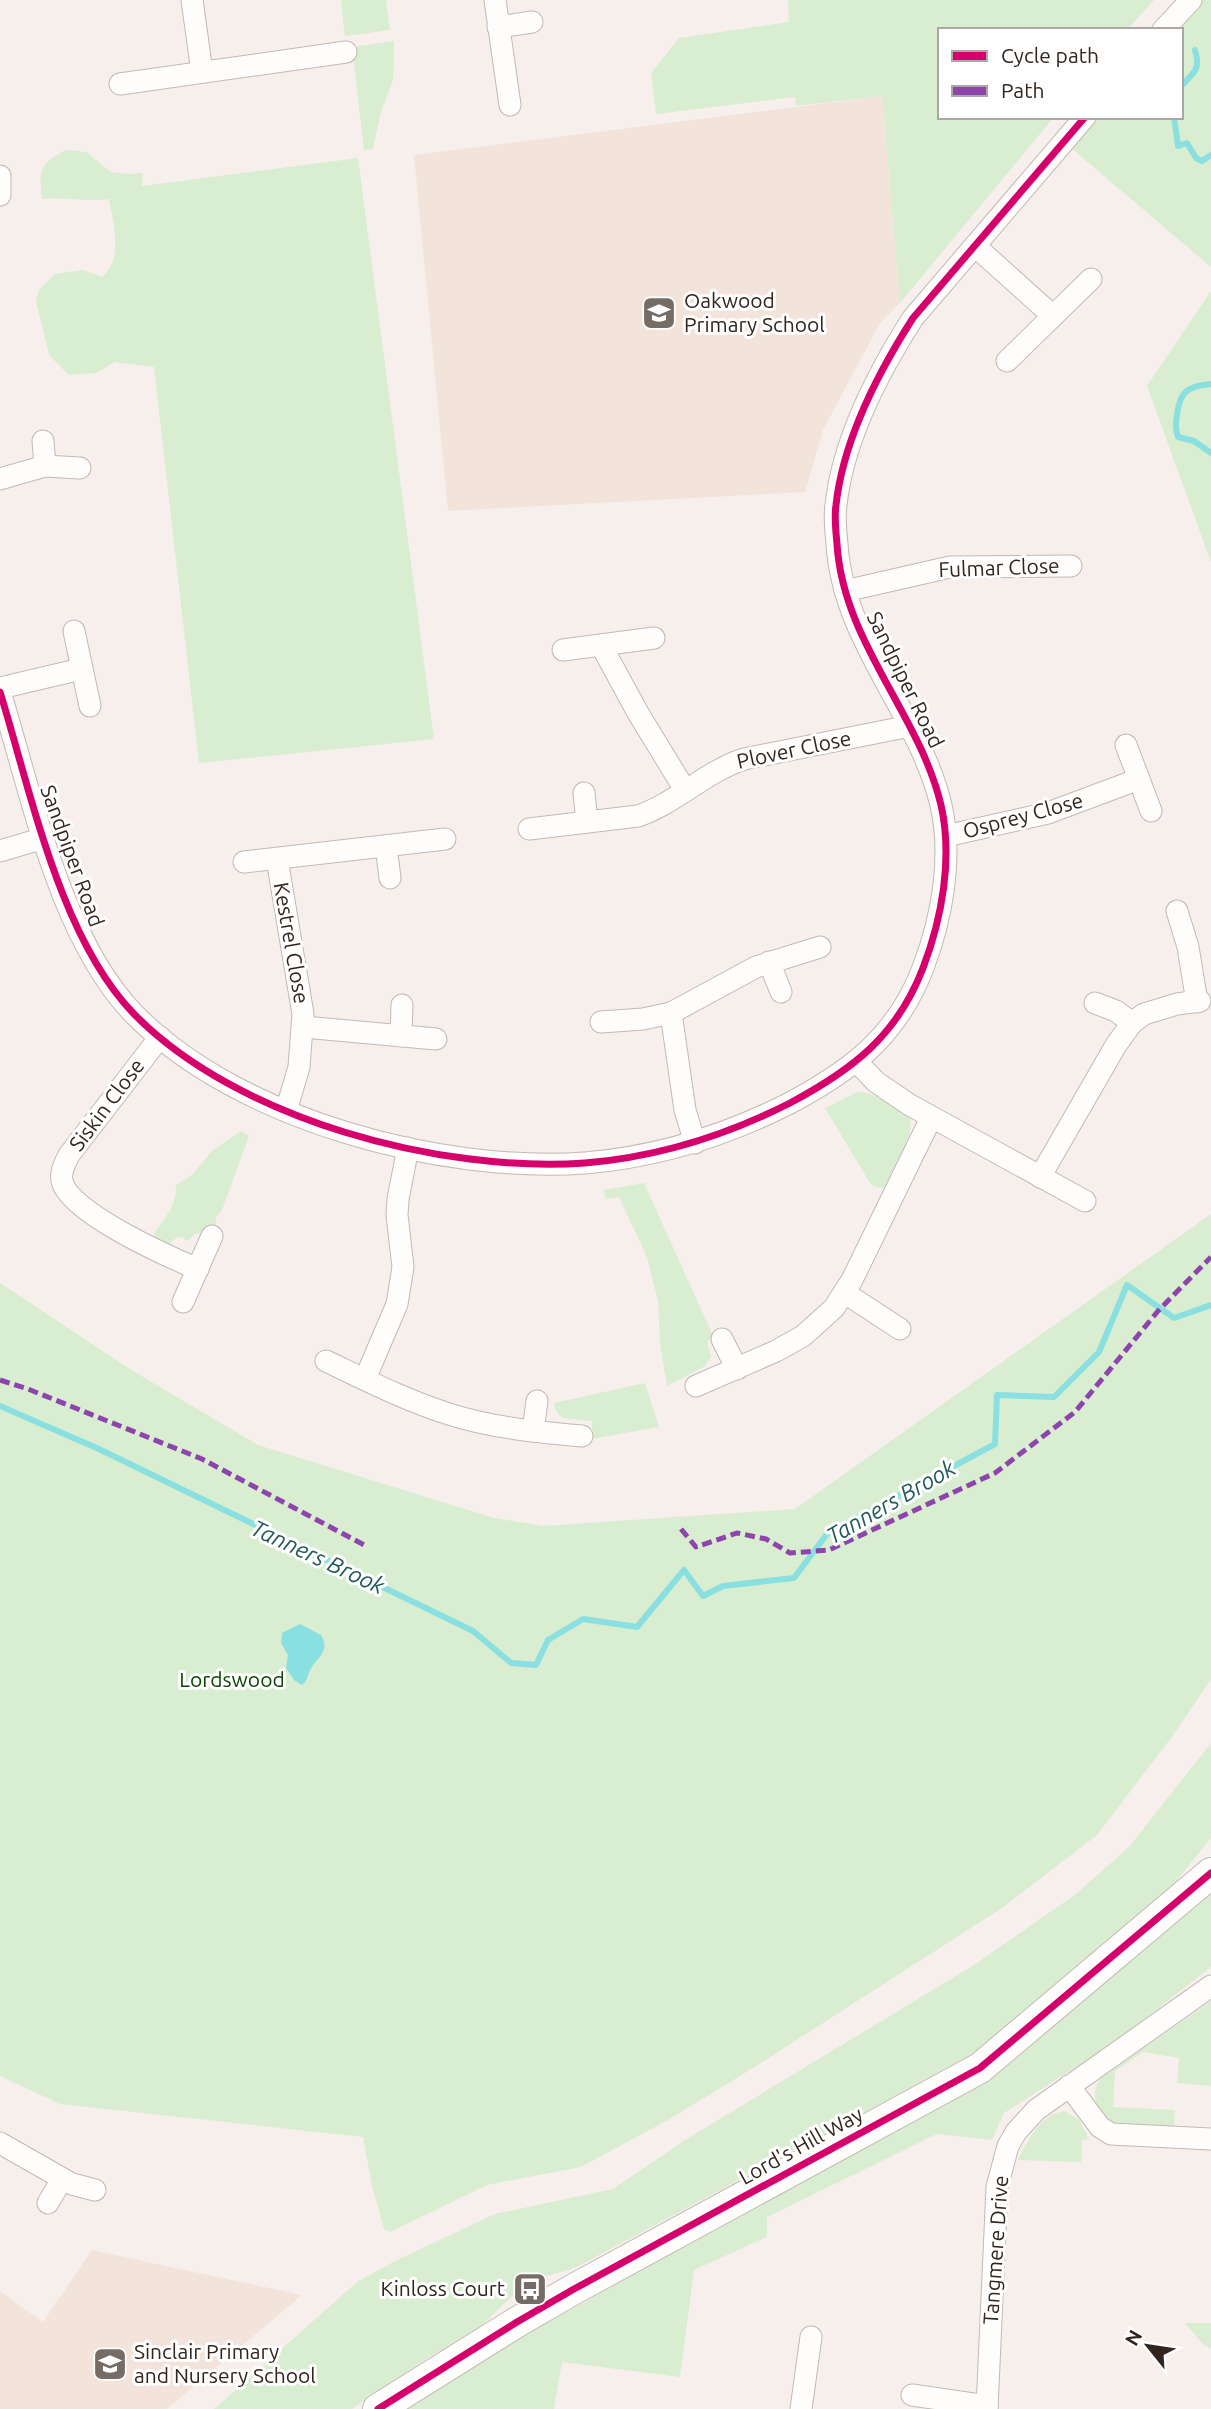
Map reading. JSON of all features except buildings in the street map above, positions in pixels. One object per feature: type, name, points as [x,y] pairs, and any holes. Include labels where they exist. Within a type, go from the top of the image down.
[{"type":"street","points":[[192,0],[202,72]]},
{"type":"street","points":[[495,0],[510,105]]},
{"type":"street","points":[[1165,28],[1191,0]]},
{"type":"street","points":[[498,27],[532,22]]},
{"type":"street","points":[[120,84],[346,52]]},
{"type":"street","name":"Sandpiper Road","points":[[0,690],[44,838],[66,900],[101,971],[136,1016],[160,1037],[222,1081],[286,1111],[356,1136],[442,1155],[557,1164],[614,1160],[695,1143],[736,1129],[809,1093],[857,1062],[890,1028],[908,1000],[922,971],[934,934],[946,866],[946,836],[941,804],[930,771],[910,726],[865,643],[845,591],[838,562],[835,507],[845,464],[874,384],[914,317],[1083,119]]},
{"type":"street","points":[[0,176],[0,195]]},
{"type":"street","points":[[975,246],[1054,316]]},
{"type":"street","points":[[1007,361],[1091,279]]},
{"type":"street","points":[[43,441],[46,467]]},
{"type":"street","points":[[0,479],[46,467],[80,468]]},
{"type":"street","name":"Fulmar Close","points":[[845,591],[950,567],[1071,566]]},
{"type":"street","points":[[74,631],[90,706]]},
{"type":"street","points":[[563,650],[654,638]]},
{"type":"street","points":[[601,645],[685,790]]},
{"type":"street","points":[[0,690],[81,669]]},
{"type":"street","name":"Plover Close","points":[[529,829],[647,813],[729,764],[744,759],[910,726]]},
{"type":"street","points":[[1126,745],[1151,811]]},
{"type":"street","name":"Osprey Close","points":[[946,836],[1048,813],[1139,779]]},
{"type":"street","points":[[584,793],[587,822]]},
{"type":"street","points":[[0,851],[44,838]]},
{"type":"street","name":"Kestrel Close","points":[[244,862],[445,839]]},
{"type":"street","points":[[386,846],[390,878]]},
{"type":"street","name":"Kestrel Close","points":[[277,859],[304,1027],[299,1067],[286,1111]]},
{"type":"street","points":[[1040,1177],[1116,1045],[1132,1023],[1144,1014],[1198,1001],[1188,947],[1177,911]]},
{"type":"street","points":[[601,1022],[643,1019],[671,1013],[736,976],[769,962],[820,947]]},
{"type":"street","points":[[769,962],[781,992]]},
{"type":"street","points":[[1095,1003],[1116,1011],[1132,1023]]},
{"type":"street","points":[[401,1036],[402,1005]]},
{"type":"street","points":[[671,1013],[685,1110],[695,1143]]},
{"type":"street","name":"Kestrel Close","points":[[304,1027],[436,1039]]},
{"type":"street","name":"Siskin Close","points":[[160,1037],[69,1155],[64,1164],[62,1183],[67,1192],[109,1225],[198,1269]]},
{"type":"street","points":[[857,1062],[888,1092],[1085,1201]]},
{"type":"street","points":[[696,1386],[803,1336],[823,1320],[845,1293],[931,1118]]},
{"type":"street","points":[[365,1380],[400,1293],[403,1268],[397,1215],[408,1148]]},
{"type":"street","points":[[183,1302],[212,1236]]},
{"type":"street","points":[[845,1293],[900,1329]]},
{"type":"street","points":[[722,1339],[737,1368]]},
{"type":"street","points":[[326,1361],[450,1415],[492,1425],[582,1436]]},
{"type":"street","points":[[533,1431],[537,1401]]},
{"type":"street","name":"Lord's Hill Way","points":[[378,2409],[574,2289],[980,2068],[1211,1873]]},
{"type":"street","name":"Tangmere Drive","points":[[912,2395],[987,2408],[997,2187],[1008,2146],[1026,2119],[1211,1986]]},
{"type":"street","points":[[1069,2086],[1100,2127],[1111,2134],[1211,2139]]},
{"type":"street","points":[[0,2143],[72,2185],[95,2190]]},
{"type":"street","points":[[48,2203],[62,2179]]},
{"type":"street","points":[[801,2409],[811,2337]]},
{"type":"shaded area","name":"Oakwood Primary School","points":[[882,96],[900,303],[880,323],[823,430],[805,492],[448,511],[414,155]]},
{"type":"shaded area","name":"Sinclair Primary and Nursery School","points":[[92,2250],[302,2295],[167,2409],[0,2409],[0,2291],[43,2322]]},
{"type":"green space","points":[[341,0],[386,0],[390,30],[345,36]]},
{"type":"green space","points":[[788,0],[1154,0],[1129,28],[938,28],[938,119],[1052,119],[900,303],[882,96],[796,106],[795,97],[656,114],[651,73],[679,38],[789,22]]},
{"type":"green space","points":[[1194,0],[1211,0],[1211,267],[1070,147],[1093,119],[1183,119],[1183,28],[1169,28]]},
{"type":"green space","points":[[394,41],[393,80],[381,112],[373,149],[364,150],[352,47]]},
{"type":"green space","points":[[67,150],[86,152],[111,172],[143,173],[142,186],[358,158],[434,739],[199,763],[154,367],[115,362],[96,373],[69,375],[49,355],[36,301],[39,290],[55,274],[83,270],[102,277],[113,261],[115,240],[109,199],[42,199],[43,168],[51,159]]},
{"type":"green space","points":[[1211,291],[1211,562],[1147,386]]},
{"type":"green space","points":[[857,1092],[880,1098],[903,1112],[910,1120],[911,1127],[906,1144],[884,1188],[870,1183],[825,1108]]},
{"type":"green space","points":[[241,1131],[249,1136],[222,1210],[216,1218],[216,1228],[195,1234],[187,1241],[182,1237],[176,1238],[168,1245],[158,1242],[154,1234],[172,1205],[176,1185],[192,1175],[212,1151]]},
{"type":"green space","points":[[644,1183],[714,1338],[707,1341],[711,1356],[705,1366],[667,1386],[660,1343],[658,1301],[647,1257],[619,1197],[606,1199],[603,1190]]},
{"type":"green space","name":"Lordswood","points":[[1211,1214],[1211,1679],[1174,1734],[1097,1835],[1002,1908],[753,2068],[668,2120],[581,2167],[487,2185],[390,2232],[384,2229],[372,2186],[363,2137],[60,2104],[0,2076],[0,1283],[133,1371],[258,1445],[494,1518],[543,1526],[795,1509]]},
{"type":"green space","points":[[645,1383],[659,1427],[592,1439],[592,1421],[562,1418],[555,1409],[554,1403]]},
{"type":"green space","points":[[1211,1743],[1211,1838],[1165,1895],[978,2054],[575,2268],[546,2276],[511,2297],[473,2334],[429,2357],[352,2409],[214,2409],[357,2282],[495,2214],[613,2189],[685,2140],[974,1965],[1076,1894],[1129,1847]]},
{"type":"green space","points":[[1211,1886],[1211,1967],[1111,2045],[1004,2113],[992,2140],[937,2134],[767,2217],[767,2237],[694,2270],[680,2377],[562,2362],[554,2409],[402,2409],[470,2364],[576,2307],[804,2176]]},
{"type":"green space","points":[[1211,2001],[1211,2086],[1177,2083],[1179,2058],[1143,2052],[1115,2071],[1113,2107],[1175,2110],[1174,2127],[1118,2124],[1105,2116],[1095,2098],[1101,2078]]},
{"type":"green space","points":[[1065,2111],[1080,2121],[1089,2140],[1082,2140],[1081,2162],[1018,2160],[1031,2136],[1042,2123],[1048,2117]]},
{"type":"green space","points":[[1185,2323],[1211,2323],[1211,2349],[1203,2344]]},
{"type":"water","points":[[300,1624],[321,1635],[324,1641],[322,1654],[302,1685],[294,1680],[286,1668],[288,1655],[281,1643],[282,1633]]},
{"type":"waterway","points":[[1183,84],[1197,66],[1195,50]]},
{"type":"waterway","points":[[1174,119],[1178,146],[1187,143],[1196,158],[1202,161],[1211,155]]},
{"type":"waterway","points":[[1211,384],[1196,386],[1186,391],[1178,406],[1176,426],[1178,437],[1194,441],[1211,453]]},
{"type":"waterway","name":"Tanners Brook","points":[[0,1406],[99,1449],[473,1631],[511,1663],[536,1665],[548,1640],[583,1619],[637,1627],[684,1570],[703,1596],[723,1586],[794,1578],[827,1534],[995,1444],[997,1395],[1054,1397],[1099,1352],[1127,1285],[1174,1318],[1211,1305]]},
{"type":"marked path","points":[[681,1529],[696,1547],[737,1533],[766,1539],[790,1553],[829,1550],[995,1473],[1075,1412],[1158,1311],[1211,1257]]},
{"type":"marked path","points":[[0,1380],[202,1459],[368,1547]]},
{"type":"cycle path","points":[[0,692],[51,862],[86,946],[108,982],[134,1014],[177,1051],[228,1083],[284,1110],[344,1132],[406,1148],[468,1159],[528,1164],[585,1163],[665,1150],[716,1135],[790,1103],[852,1064],[870,1049],[900,1013],[930,949],[946,867],[941,805],[930,771],[867,645],[842,580],[835,515],[846,456],[864,407],[913,318],[1083,119]]},
{"type":"cycle path","points":[[378,2409],[574,2289],[980,2068],[1211,1873]]},
{"type":"place","name":"Oakwood Primary School","points":[[659,313]]},
{"type":"place","name":"Kinloss Court","points":[[530,2289]]},
{"type":"place","name":"Sinclair Primary and Nursery School","points":[[110,2364]]}]
